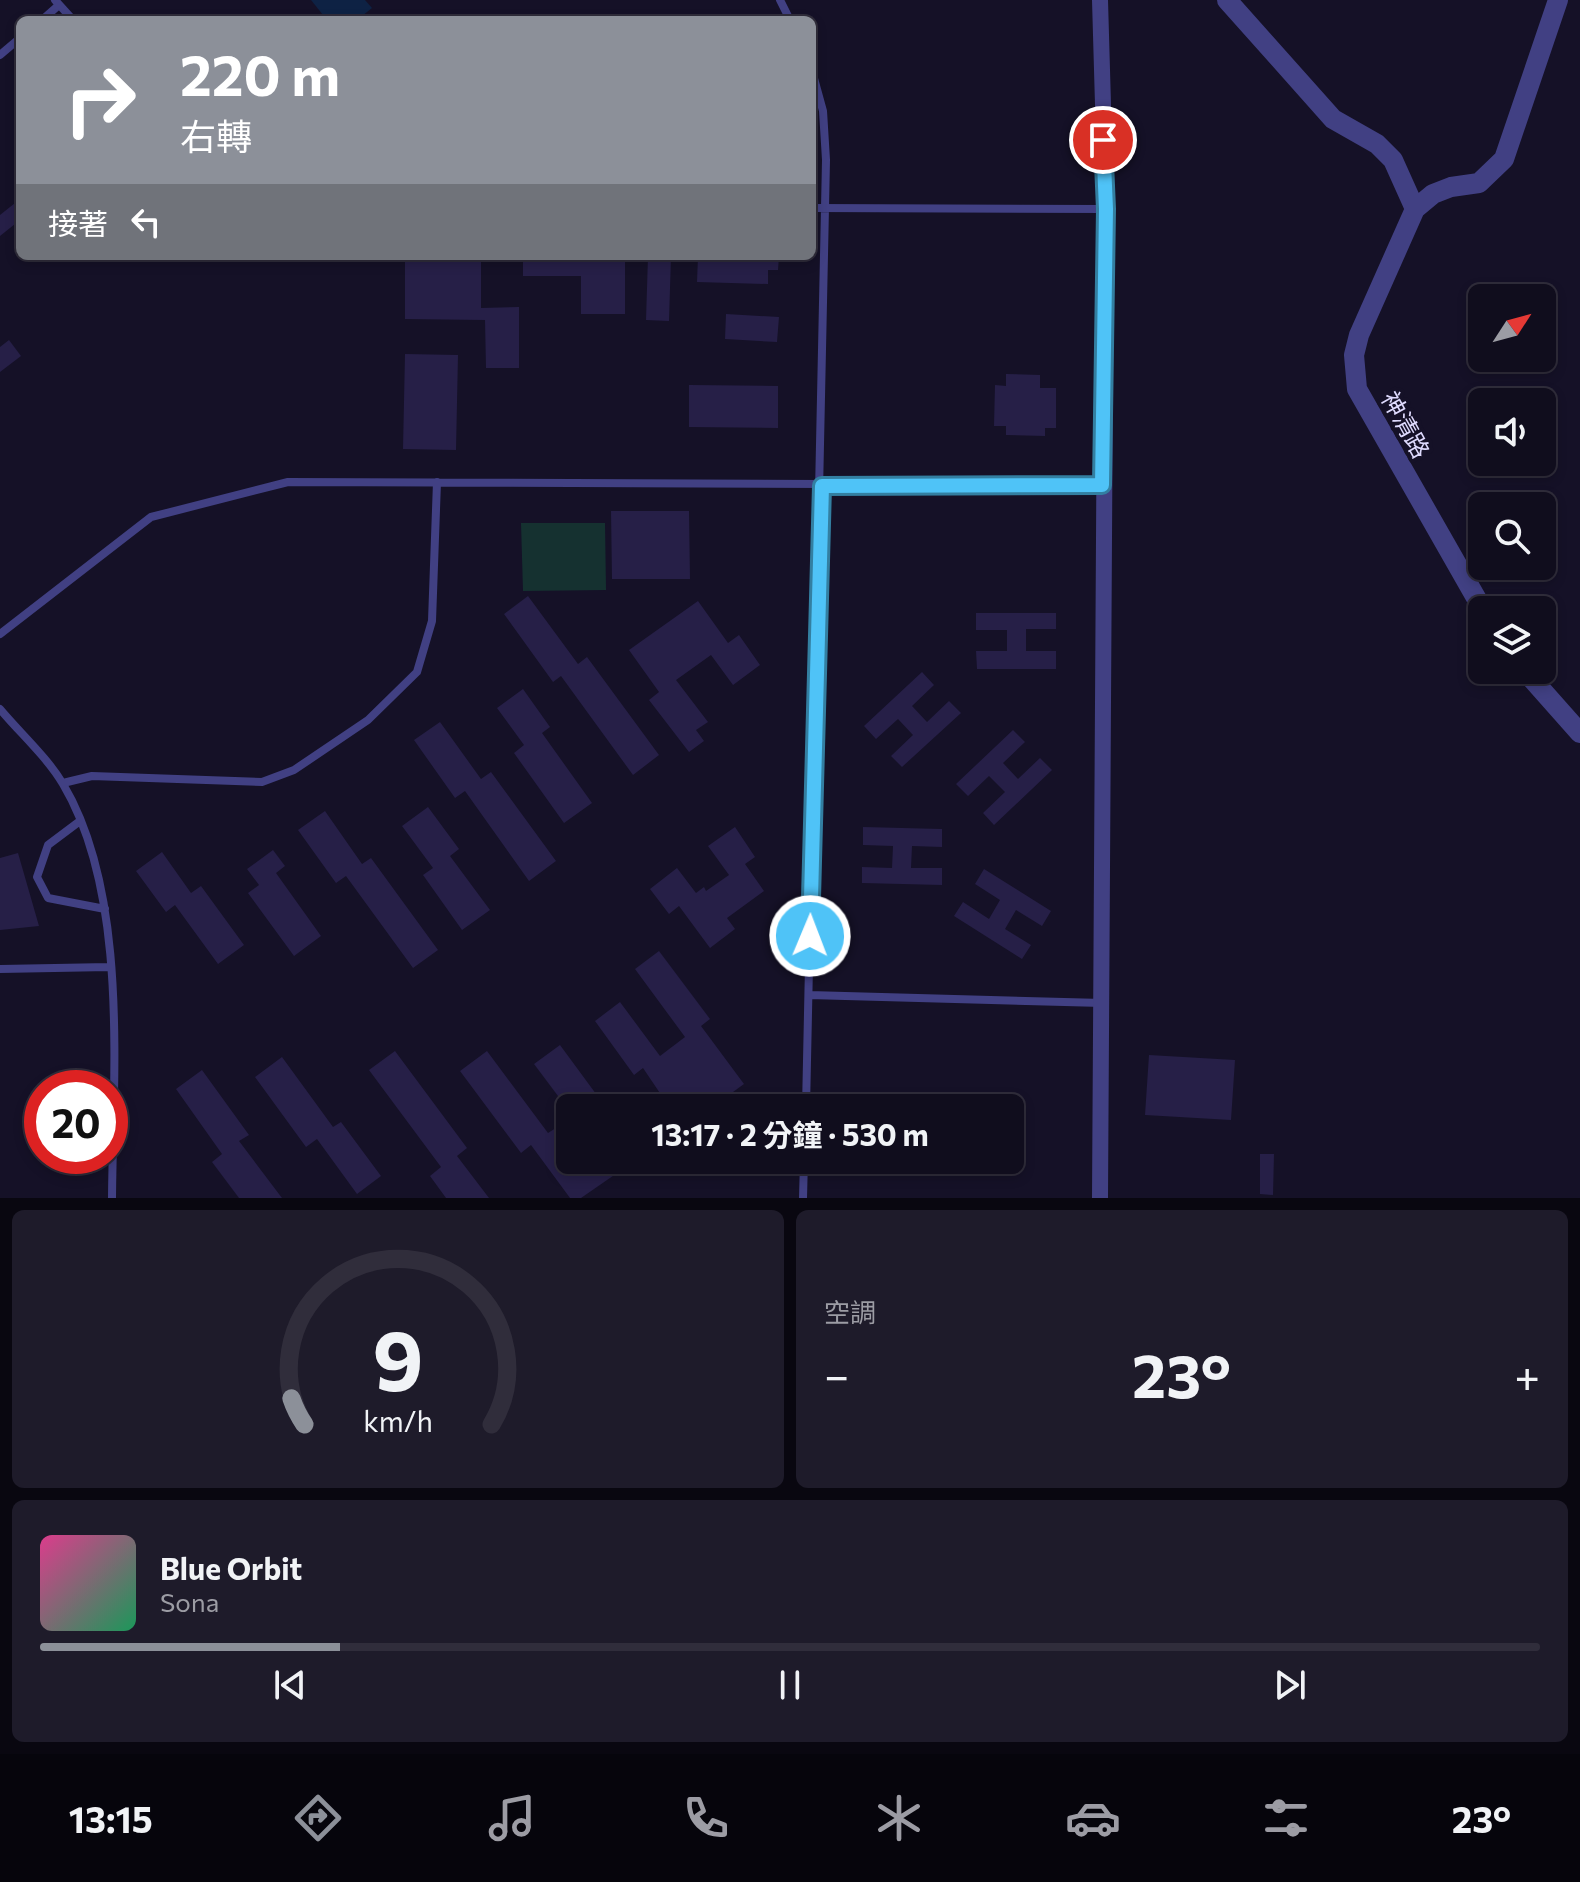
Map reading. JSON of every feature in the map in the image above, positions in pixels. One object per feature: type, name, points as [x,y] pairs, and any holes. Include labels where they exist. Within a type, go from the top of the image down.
[{"type":"street","points":[[1100,0],[1106,209],[1100,1198]]},
{"type":"street","points":[[1227,0],[1333,119],[1377,144],[1393,160],[1415,209],[1451,187],[1479,183],[1504,159],[1558,0]]},
{"type":"street","name":"神清路","points":[[1415,209],[1359,335],[1354,355],[1357,389],[1475,596]]},
{"type":"street","points":[[1536,684],[1580,733]]},
{"type":"lane","points":[[0,55],[16,41]]},
{"type":"lane","points":[[806,1094],[822,486],[825,208],[823,111],[816,86]]},
{"type":"lane","points":[[816,208],[1106,209]]},
{"type":"lane","points":[[0,634],[151,517],[288,482],[1102,485]]},
{"type":"lane","points":[[63,783],[92,776],[262,782],[294,770],[368,720],[417,672],[432,621],[437,482]]},
{"type":"lane","points":[[0,709],[63,783],[80,821],[105,909],[113,1043],[112,1198]]},
{"type":"lane","points":[[80,821],[48,845],[37,877],[48,898],[105,909]]},
{"type":"lane","points":[[0,969],[109,967]]},
{"type":"lane","points":[[809,995],[1103,1003]]},
{"type":"lane","points":[[803,1198],[804,1174]]},
{"type":"green space","points":[[521,523],[605,523],[606,590],[523,591]]},
{"type":"water","points":[[311,0],[365,0],[372,8],[362,16],[324,16]]},
{"type":"building","points":[[16,202],[16,223],[0,236],[0,215]]},
{"type":"building","points":[[405,260],[481,260],[481,308],[519,307],[519,368],[486,368],[485,320],[405,319]]},
{"type":"building","points":[[523,260],[625,260],[625,314],[581,314],[581,276],[523,276]]},
{"type":"building","points":[[648,260],[671,260],[669,321],[646,320]]},
{"type":"building","points":[[698,260],[779,260],[778,270],[768,270],[768,284],[697,282]]},
{"type":"building","points":[[726,314],[779,317],[777,342],[725,339]]},
{"type":"building","points":[[9,340],[21,356],[0,372],[0,347]]},
{"type":"building","points":[[405,354],[458,355],[456,450],[403,449]]},
{"type":"building","points":[[1006,374],[1040,375],[1040,388],[1056,388],[1056,428],[1045,428],[1045,436],[1006,435],[1006,426],[994,426],[995,385],[1006,386]]},
{"type":"building","points":[[689,385],[778,386],[778,428],[689,427]]},
{"type":"building","points":[[611,511],[689,511],[690,579],[612,579]]},
{"type":"building","points":[[528,596],[578,664],[587,657],[659,755],[633,775],[561,676],[553,682],[504,614]]},
{"type":"building","points":[[698,601],[728,643],[739,635],[760,665],[733,685],[711,655],[676,680],[708,722],[696,730],[704,741],[689,752],[649,700],[659,692],[629,650]]},
{"type":"building","points":[[976,613],[1056,613],[1056,629],[1026,629],[1026,651],[1056,651],[1056,669],[977,669],[976,651],[1007,651],[1007,630],[976,630]]},
{"type":"building","points":[[922,672],[934,685],[912,706],[927,722],[949,701],[961,713],[902,767],[891,756],[913,735],[898,719],[876,739],[864,726]]},
{"type":"building","points":[[523,689],[550,727],[542,733],[592,803],[564,823],[514,753],[524,745],[497,708]]},
{"type":"building","points":[[440,722],[481,779],[491,772],[556,861],[529,881],[465,791],[455,798],[414,740]]},
{"type":"building","points":[[1013,730],[1025,742],[1003,763],[1018,779],[1040,758],[1052,770],[994,825],[983,813],[1005,792],[989,776],[968,796],[956,784]]},
{"type":"building","points":[[428,807],[459,849],[450,856],[490,910],[462,930],[423,875],[433,868],[402,826]]},
{"type":"building","points":[[325,811],[362,864],[371,858],[438,950],[413,968],[346,876],[336,883],[298,830]]},
{"type":"building","points":[[735,827],[755,857],[745,864],[764,891],[727,918],[735,929],[710,948],[679,906],[669,914],[650,889],[677,868],[696,893],[704,887],[706,891],[729,875],[708,846]]},
{"type":"building","points":[[863,827],[942,829],[942,847],[912,846],[911,868],[942,868],[942,885],[862,883],[862,867],[892,868],[893,846],[863,845]]},
{"type":"building","points":[[273,850],[285,866],[276,873],[321,936],[294,956],[248,893],[259,885],[247,869]]},
{"type":"building","points":[[162,852],[191,893],[201,886],[244,945],[218,964],[175,905],[166,912],[136,871]]},
{"type":"building","points":[[18,853],[39,926],[0,930],[0,858]]},
{"type":"building","points":[[984,869],[1051,911],[1042,926],[1016,910],[1005,929],[1031,945],[1022,959],[954,916],[963,902],[989,919],[1000,900],[975,884]]},
{"type":"building","points":[[659,951],[710,1019],[701,1026],[744,1084],[730,1094],[661,1094],[643,1068],[634,1075],[595,1021],[620,1002],[660,1056],[685,1037],[635,969]]},
{"type":"building","points":[[560,1045],[596,1094],[556,1094],[534,1064]]},
{"type":"building","points":[[395,1051],[467,1148],[457,1156],[489,1198],[446,1198],[430,1176],[441,1167],[369,1070]]},
{"type":"building","points":[[487,1051],[548,1133],[556,1128],[556,1174],[616,1174],[581,1198],[570,1198],[531,1145],[521,1153],[460,1071]]},
{"type":"building","points":[[1149,1055],[1235,1060],[1231,1120],[1145,1115]]},
{"type":"building","points":[[282,1057],[333,1127],[341,1122],[381,1176],[357,1194],[317,1139],[306,1147],[255,1077]]},
{"type":"building","points":[[202,1070],[249,1135],[239,1141],[282,1198],[239,1198],[212,1162],[222,1154],[176,1089]]},
{"type":"building","points":[[1260,1154],[1274,1154],[1273,1195],[1260,1194]]},
{"type":"route","points":[[810,936],[822,486],[1102,485],[1106,209],[1103,140]]}]
